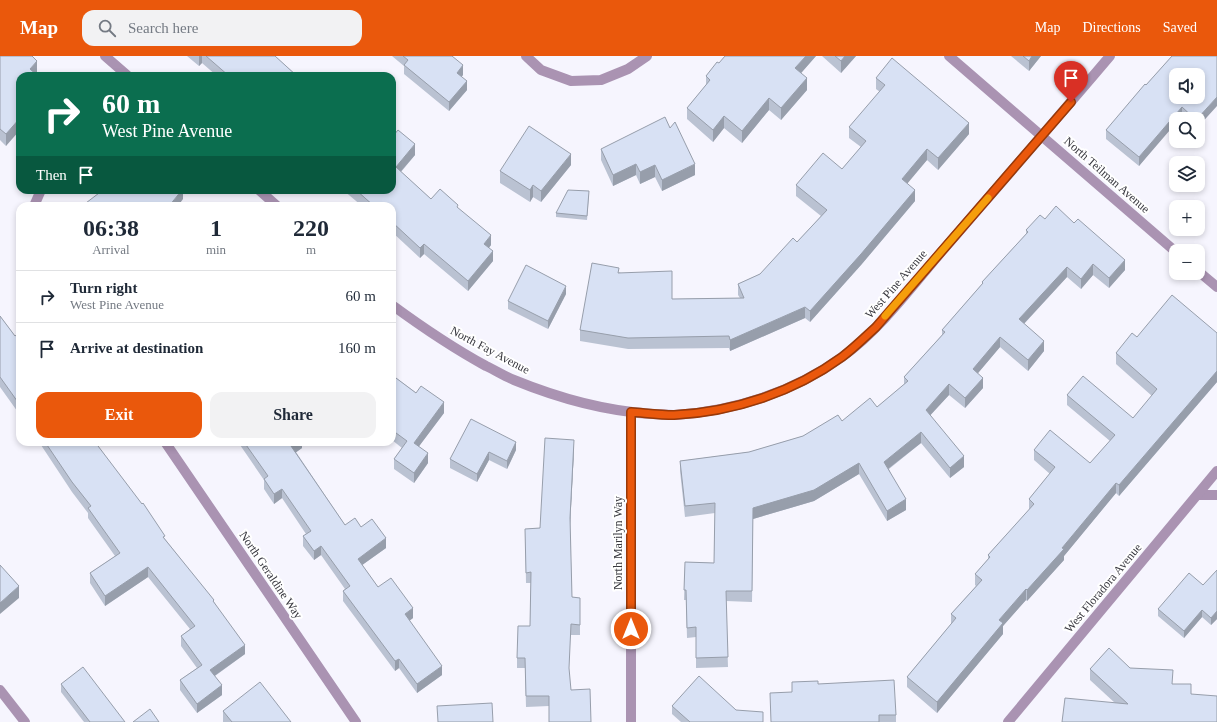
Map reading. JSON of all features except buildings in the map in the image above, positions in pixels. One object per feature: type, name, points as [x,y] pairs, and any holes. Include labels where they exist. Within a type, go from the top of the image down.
[{"type":"street","points":[[105,56],[123,72]]},
{"type":"street","points":[[526,56],[541,70],[571,81],[601,80],[628,69],[647,56]]},
{"type":"street","name":"North Teilman Avenue","points":[[949,56],[1169,246]]},
{"type":"street","name":"West Pine Avenue","points":[[631,412],[674,415],[714,410],[765,398],[807,379],[843,356],[876,327],[1042,137],[1110,56]]},
{"type":"street","points":[[264,194],[273,202]]},
{"type":"street","points":[[1205,277],[1217,287]]},
{"type":"street","name":"North Fay Avenue","points":[[396,308],[463,353],[512,380],[599,407],[631,412]]},
{"type":"street","name":"North Marilyn Way","points":[[631,412],[631,722]]},
{"type":"street","name":"North Geraldine Way","points":[[168,446],[356,722]]},
{"type":"street","name":"West Floradora Avenue","points":[[1008,722],[1217,471]]},
{"type":"street","points":[[1198,495],[1217,495]]},
{"type":"street","points":[[0,690],[25,722]]},
{"type":"slow traffic","points":[[885,316],[988,198]]},
{"type":"route","points":[[631,629],[631,412],[674,415],[714,410],[765,398],[807,379],[843,356],[876,327],[1071,102]]}]
